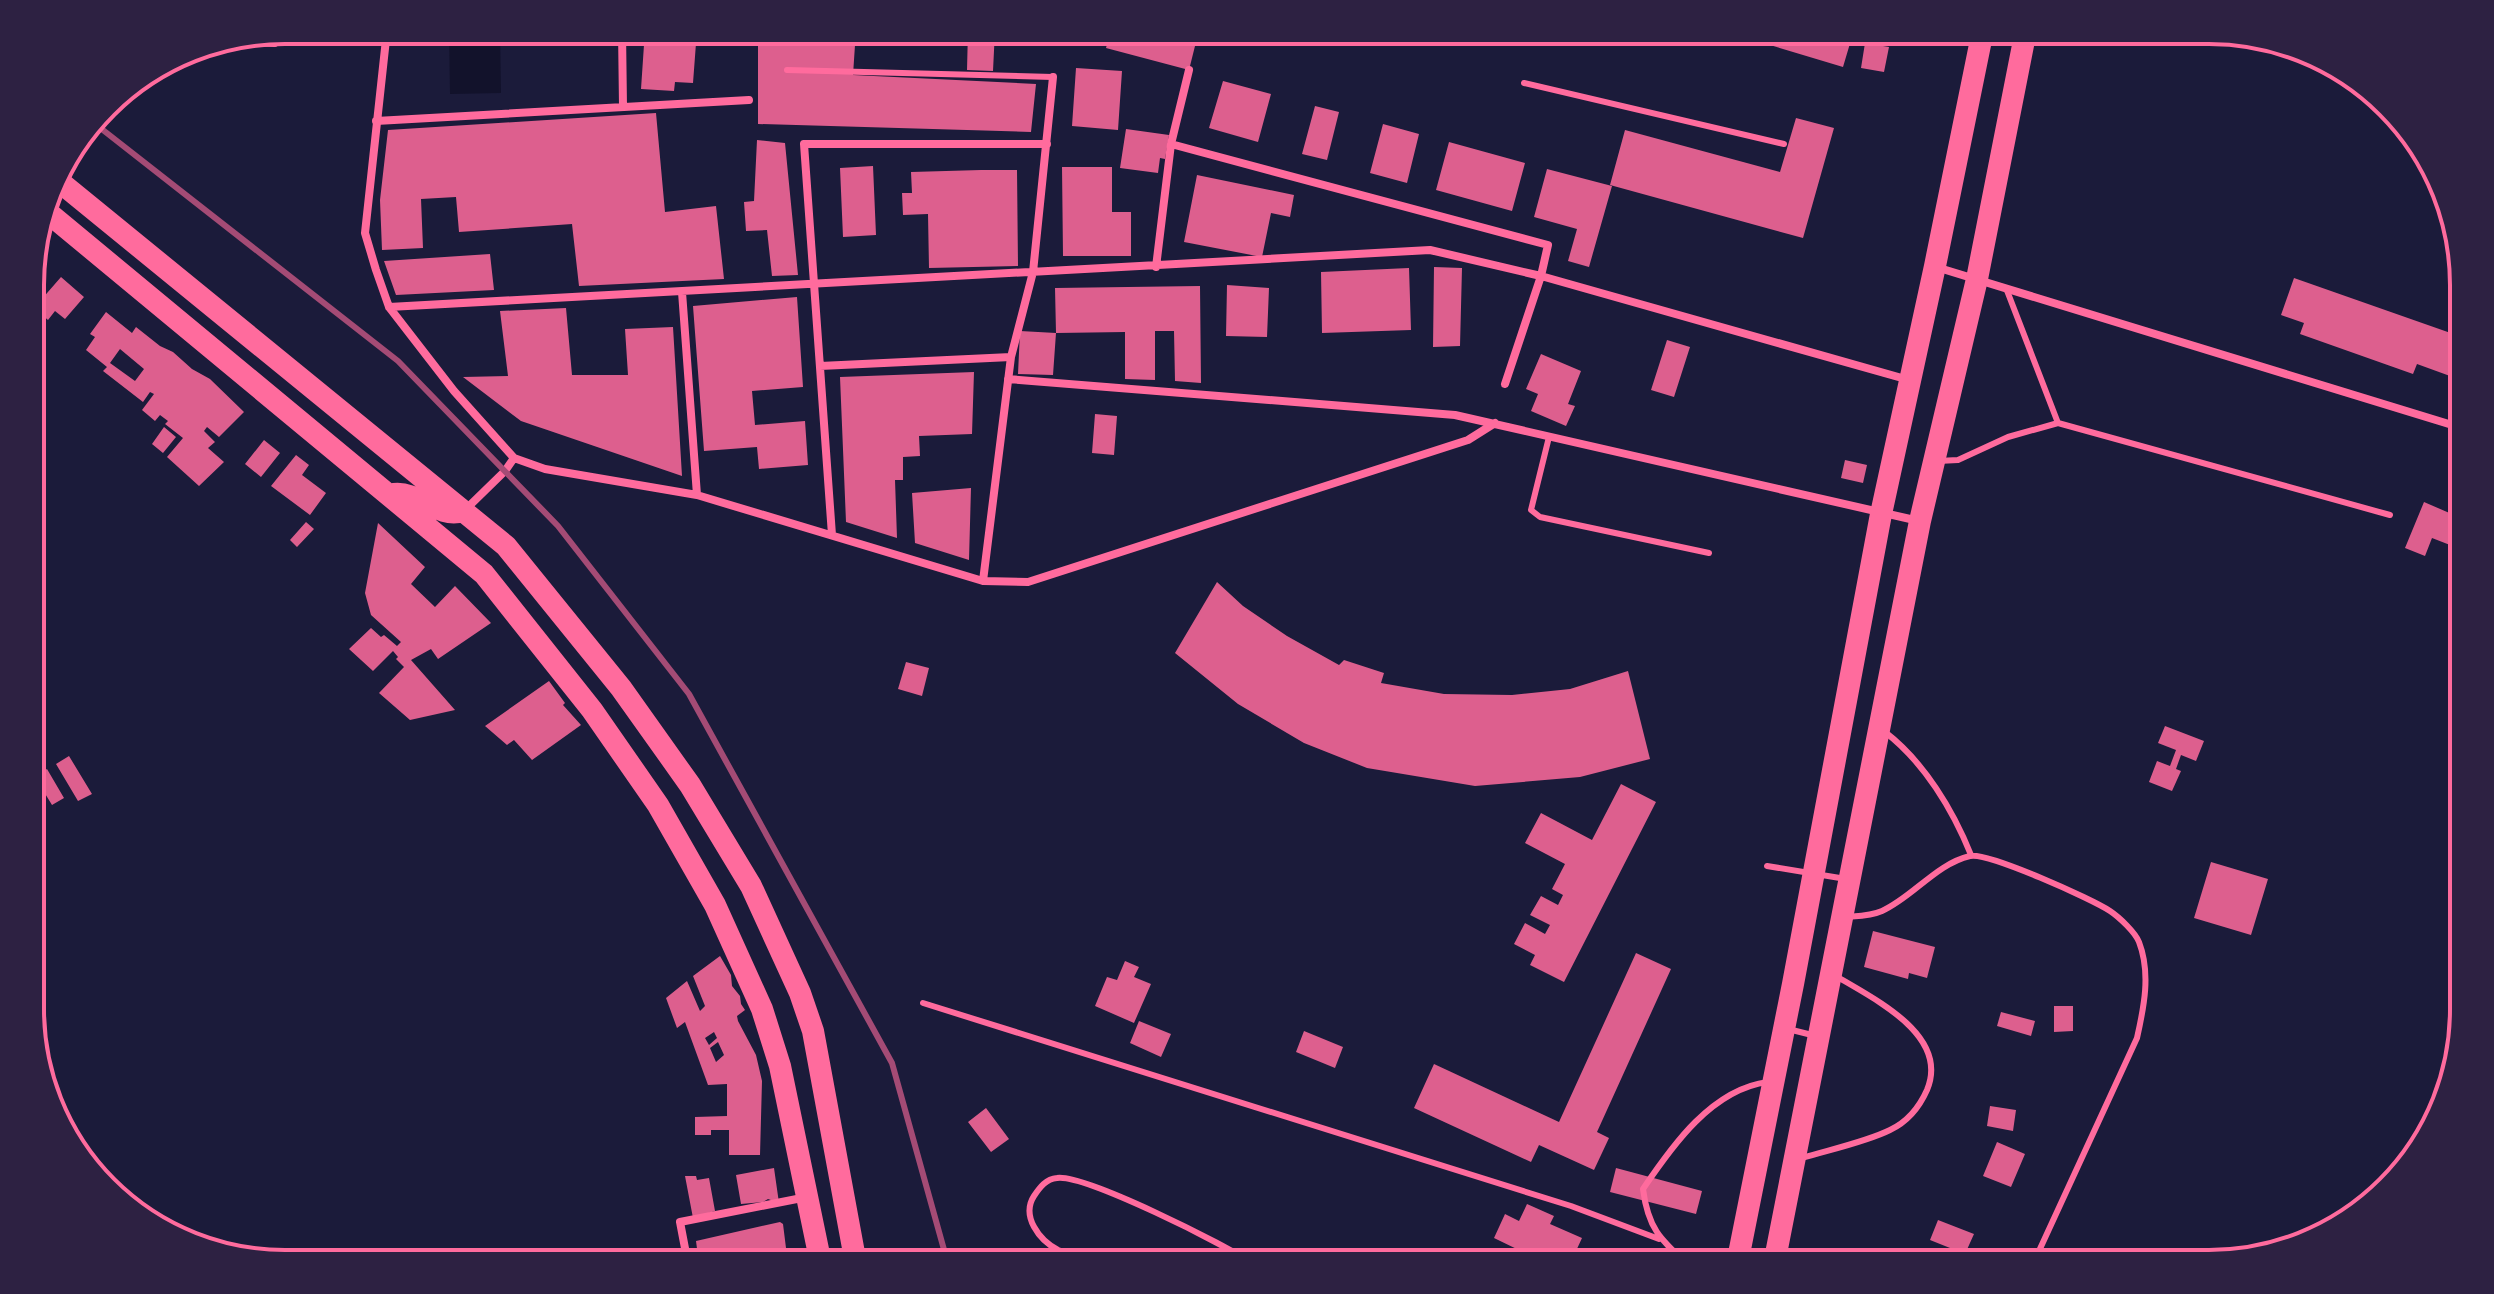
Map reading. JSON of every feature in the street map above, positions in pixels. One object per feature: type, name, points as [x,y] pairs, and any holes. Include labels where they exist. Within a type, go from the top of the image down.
[{"type":"highway","points":[[1740,1249],[1881,514],[1980,44]]},
{"type":"highway","points":[[1777,1249],[1920,521],[1977,279],[2023,44]]},
{"type":"highway","points":[[65,186],[506,546],[621,688],[690,785],[751,886],[800,993],[813,1031],[853,1250]]},
{"type":"highway","points":[[54,217],[484,574],[592,710],[658,805],[715,905],[762,1009],[780,1066],[818,1250]]},
{"type":"highway","points":[[389,495],[407,494],[444,512],[455,514],[464,511]]},
{"type":"street","points":[[385,44],[365,233],[389,307],[454,391],[514,458],[545,469],[697,495],[983,581],[1028,582],[1468,440],[1495,423]]},
{"type":"street","points":[[622,44],[623,107]]},
{"type":"street","points":[[1156,267],[1171,144],[1189,70]]},
{"type":"street","points":[[983,581],[1011,357],[1033,272],[1053,77]]},
{"type":"street","points":[[376,121],[749,100]]},
{"type":"street","points":[[832,535],[804,144],[1047,144]]},
{"type":"street","points":[[1171,144],[1548,245],[1541,276],[1505,384]]},
{"type":"street","points":[[389,307],[1430,250],[1541,276],[1909,380]]},
{"type":"street","points":[[1935,266],[2450,424]]},
{"type":"street","points":[[682,292],[697,495]]},
{"type":"street","points":[[820,366],[1011,357]]},
{"type":"street","points":[[1008,379],[1455,415],[1920,521]]},
{"type":"street","points":[[464,511],[514,458]]},
{"type":"street","points":[[685,1250],[680,1222],[807,1196]]},
{"type":"lane","points":[[787,70],[1053,77]]},
{"type":"lane","points":[[1524,83],[1784,144]]},
{"type":"lane","points":[[2006,288],[2058,423]]},
{"type":"lane","points":[[1934,461],[1958,460],[2008,437],[2058,423],[2390,515]]},
{"type":"lane","points":[[1549,437],[1531,510],[1540,517],[1709,553]]},
{"type":"lane","points":[[1879,728],[1900,744],[1916,762],[1959,824],[1971,855]]},
{"type":"lane","points":[[1842,917],[1869,915],[1884,910],[1944,869],[1971,855],[2002,860],[2110,911],[2138,939],[2145,966],[2143,1010],[2137,1038],[2040,1249]]},
{"type":"lane","points":[[1767,866],[1850,879]]},
{"type":"lane","points":[[1794,1160],[1890,1130],[1914,1113],[1930,1083],[1930,1063],[1923,1039],[1893,1012],[1831,973]]},
{"type":"lane","points":[[923,1003],[1571,1206],[1659,1239],[1671,1249]]},
{"type":"lane","points":[[1784,1029],[1819,1037]]},
{"type":"lane","points":[[1659,1239],[1646,1209],[1643,1189],[1668,1152],[1709,1109],[1754,1084],[1774,1082]]},
{"type":"lane","points":[[1057,1250],[1040,1235],[1030,1218],[1028,1205],[1041,1184],[1058,1177],[1083,1182],[1203,1234],[1229,1250]]},
{"type":"shaded area","points":[[449,44],[500,44],[501,93],[450,94]]},
{"type":"building","points":[[644,44],[696,44],[693,83],[675,82],[674,91],[641,89]]},
{"type":"building","points":[[758,44],[855,44],[853,75],[1036,84],[1031,132],[758,124]]},
{"type":"building","points":[[968,44],[994,44],[993,71],[967,70]]},
{"type":"building","points":[[1107,44],[1196,44],[1189,70],[1106,48]]},
{"type":"building","points":[[1767,44],[1850,44],[1843,67]]},
{"type":"building","points":[[1865,44],[1889,47],[1884,72],[1861,68]]},
{"type":"building","points":[[1076,68],[1122,71],[1118,130],[1072,126]]},
{"type":"building","points":[[1223,81],[1271,94],[1258,142],[1209,128]]},
{"type":"building","points":[[1315,106],[1339,112],[1327,160],[1302,154]]},
{"type":"building","points":[[656,113],[665,212],[716,206],[724,279],[579,286],[572,224],[459,232],[456,197],[421,199],[423,248],[382,250],[380,200],[388,130]]},
{"type":"building","points":[[1796,118],[1834,128],[1803,238],[1610,185],[1625,130],[1780,172]]},
{"type":"building","points":[[1383,124],[1419,134],[1407,183],[1370,173]]},
{"type":"building","points":[[1126,129],[1169,135],[1165,159],[1160,158],[1158,173],[1120,168]]},
{"type":"building","points":[[757,140],[785,143],[798,275],[772,276],[767,230],[746,231],[744,202],[754,201]]},
{"type":"building","points":[[1449,142],[1525,163],[1512,211],[1436,190]]},
{"type":"building","points":[[873,166],[876,235],[843,237],[840,168]]},
{"type":"building","points":[[1062,167],[1112,167],[1112,212],[1131,212],[1131,256],[1063,256]]},
{"type":"building","points":[[1547,169],[1612,186],[1589,267],[1568,261],[1577,229],[1534,217]]},
{"type":"building","points":[[1017,170],[1018,266],[929,268],[928,214],[903,215],[902,193],[912,193],[911,172]]},
{"type":"building","points":[[1197,175],[1294,195],[1290,217],[1271,213],[1262,257],[1184,242]]},
{"type":"building","points":[[490,254],[494,290],[396,295],[384,261]]},
{"type":"building","points":[[1434,267],[1462,268],[1460,346],[1433,347]]},
{"type":"building","points":[[1409,268],[1411,330],[1322,333],[1321,272]]},
{"type":"building","points":[[61,277],[84,297],[65,319],[55,311],[48,320],[45,317],[45,295]]},
{"type":"building","points":[[2294,278],[2450,333],[2450,376],[2417,364],[2413,374],[2300,334],[2304,323],[2281,315]]},
{"type":"building","points":[[1227,285],[1269,288],[1267,337],[1226,336]]},
{"type":"building","points":[[1200,286],[1201,383],[1175,381],[1174,331],[1155,331],[1155,380],[1125,379],[1125,332],[1056,333],[1055,288]]},
{"type":"building","points":[[797,297],[803,387],[752,391],[755,425],[805,421],[808,465],[759,469],[757,447],[704,451],[693,306]]},
{"type":"building","points":[[566,308],[572,375],[628,375],[625,329],[673,327],[682,476],[521,421],[463,377],[508,376],[500,311]]},
{"type":"building","points":[[106,312],[132,333],[136,327],[210,379],[244,412],[219,437],[207,427],[204,431],[215,442],[208,448],[224,462],[199,486],[167,457],[183,438],[165,424],[168,421],[160,415],[155,421],[142,410],[154,394],[150,392],[143,402],[103,371],[107,367],[86,350],[95,337],[90,334]],"holes":[[[120,349],[144,369],[135,381],[110,363]]]},
{"type":"building","points":[[1020,331],[1056,333],[1053,375],[1018,374]]},
{"type":"building","points":[[1667,340],[1690,347],[1674,397],[1651,390]]},
{"type":"building","points":[[1541,354],[1581,371],[1568,404],[1575,406],[1566,426],[1531,411],[1538,394],[1526,389]]},
{"type":"building","points":[[974,372],[972,434],[919,436],[920,456],[903,457],[903,480],[895,480],[897,538],[846,522],[840,377]]},
{"type":"building","points":[[1095,414],[1117,416],[1114,455],[1092,453]]},
{"type":"building","points":[[164,427],[176,437],[163,453],[152,444]]},
{"type":"building","points":[[264,440],[280,453],[261,477],[245,464]]},
{"type":"building","points":[[296,455],[309,465],[302,475],[326,493],[310,515],[271,486]]},
{"type":"building","points":[[1845,460],[1867,465],[1863,483],[1841,478]]},
{"type":"building","points":[[971,488],[969,560],[915,543],[912,493]]},
{"type":"building","points":[[2424,502],[2450,513],[2450,545],[2432,538],[2425,556],[2405,548]]},
{"type":"building","points":[[306,522],[314,529],[297,547],[290,540]]},
{"type":"building","points":[[378,523],[425,567],[411,584],[435,607],[455,586],[491,623],[438,659],[431,649],[411,660],[455,710],[410,720],[379,693],[404,667],[393,651],[373,671],[349,649],[371,628],[397,646],[401,642],[371,615],[365,593]]},
{"type":"building","points":[[1217,582],[1243,606],[1287,636],[1339,665],[1344,660],[1384,673],[1381,683],[1444,694],[1512,695],[1570,689],[1628,671],[1650,759],[1580,777],[1475,786],[1367,768],[1304,743],[1238,704],[1175,653]]},
{"type":"building","points":[[906,662],[929,668],[922,696],[898,689]]},
{"type":"building","points":[[549,681],[565,703],[563,705],[581,725],[532,760],[514,740],[507,745],[485,726]]},
{"type":"building","points":[[2165,726],[2204,741],[2196,761],[2181,755],[2176,769],[2181,771],[2172,791],[2149,782],[2157,761],[2170,766],[2176,750],[2158,743]]},
{"type":"building","points":[[69,756],[92,794],[78,801],[56,764]]},
{"type":"building","points":[[47,769],[64,798],[52,805],[44,792],[44,771]]},
{"type":"building","points":[[1621,784],[1656,802],[1564,982],[1530,965],[1535,955],[1514,944],[1525,923],[1545,934],[1550,925],[1530,915],[1541,896],[1558,905],[1563,895],[1552,889],[1565,864],[1525,843],[1541,813],[1592,840]]},
{"type":"building","points":[[2211,862],[2268,879],[2251,935],[2194,918]]},
{"type":"building","points":[[1873,931],[1935,947],[1927,978],[1909,973],[1908,979],[1864,967]]},
{"type":"building","points":[[1636,953],[1671,969],[1597,1132],[1609,1138],[1594,1170],[1539,1145],[1531,1162],[1414,1108],[1434,1064],[1559,1122]]},
{"type":"building","points":[[720,956],[731,975],[732,986],[740,996],[745,1010],[737,1016],[738,1021],[756,1055],[762,1081],[760,1155],[729,1155],[729,1130],[711,1130],[711,1135],[695,1135],[695,1117],[727,1116],[727,1084],[708,1085],[685,1022],[677,1028],[666,998],[687,981],[700,1011],[705,1006],[693,976]],"holes":[[[714,1032],[717,1038],[709,1045],[705,1038]],[[718,1042],[724,1055],[716,1062],[710,1048]]]},
{"type":"building","points":[[1125,961],[1139,967],[1134,977],[1151,984],[1134,1023],[1095,1006],[1107,977],[1117,980]]},
{"type":"building","points":[[2054,1006],[2073,1006],[2073,1031],[2054,1032]]},
{"type":"building","points":[[2001,1012],[2035,1021],[2031,1036],[1997,1026]]},
{"type":"building","points":[[1139,1021],[1171,1034],[1161,1057],[1130,1043]]},
{"type":"building","points":[[1304,1031],[1343,1047],[1335,1068],[1296,1052]]},
{"type":"building","points":[[1990,1106],[2016,1110],[2013,1131],[1987,1126]]},
{"type":"building","points":[[986,1108],[1009,1139],[991,1152],[968,1122]]},
{"type":"building","points":[[1997,1142],[2025,1154],[2011,1187],[1983,1176]]},
{"type":"building","points":[[774,1168],[779,1203],[768,1199],[741,1204],[736,1175]]},
{"type":"building","points":[[1616,1168],[1702,1191],[1696,1214],[1610,1192]]},
{"type":"building","points":[[685,1176],[696,1176],[697,1180],[709,1178],[715,1211],[693,1218]]},
{"type":"building","points":[[1527,1204],[1554,1216],[1550,1224],[1582,1238],[1577,1249],[1518,1249],[1494,1238],[1505,1214],[1519,1221]]},
{"type":"building","points":[[1938,1220],[1974,1234],[1967,1249],[1953,1249],[1930,1240]]},
{"type":"building","points":[[780,1222],[783,1224],[786,1250],[697,1250],[696,1241]]},
{"type":"railway","points":[[102,129],[398,361],[558,526],[689,694],[892,1063],[944,1250]]}]
